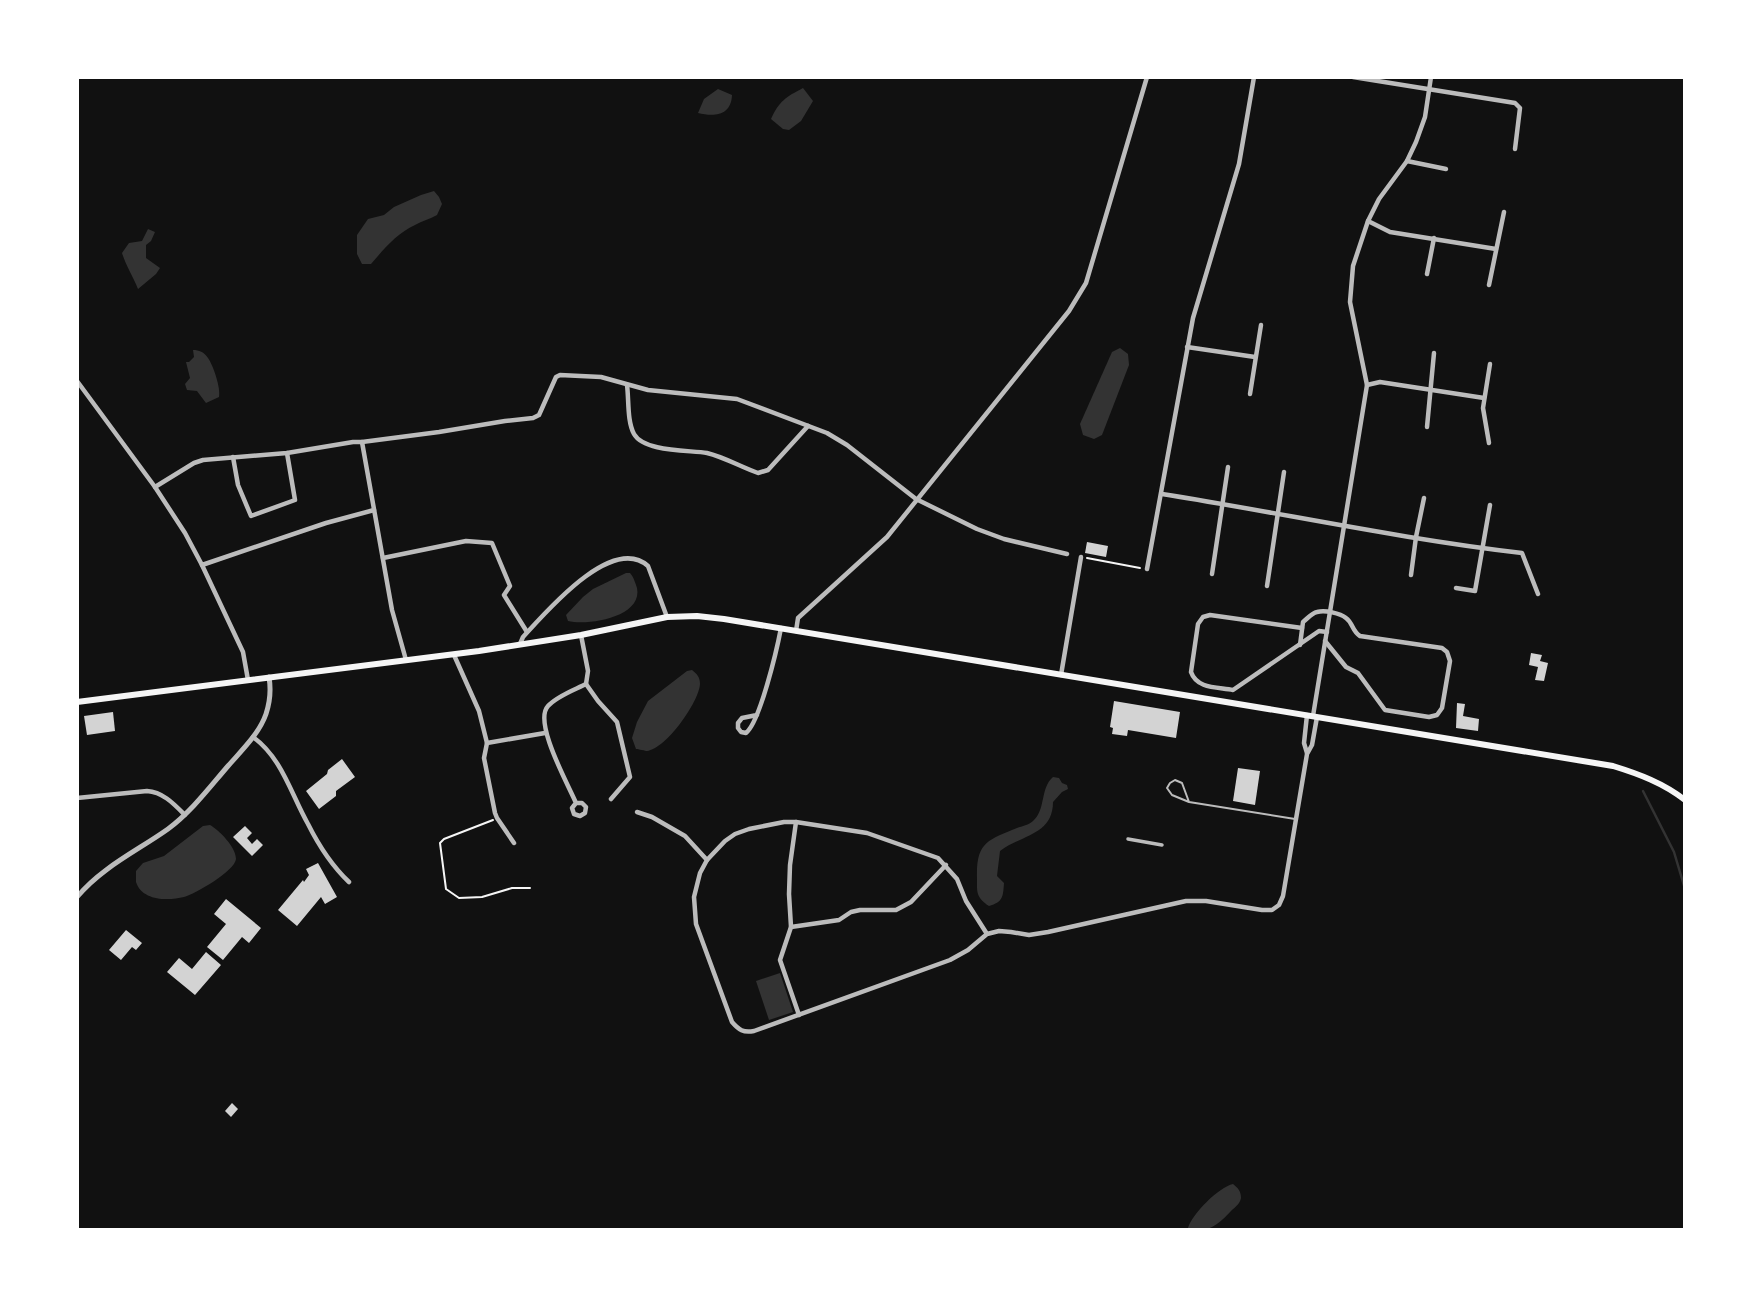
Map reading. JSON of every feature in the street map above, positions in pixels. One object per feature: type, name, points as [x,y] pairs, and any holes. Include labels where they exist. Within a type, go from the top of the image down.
[{"type":"main road","points":[[77,702],[454,654],[581,635],[667,617],[697,616],[1613,766],[1663,785],[1685,800]]},
{"type":"street","points":[[796,631],[798,618],[887,537],[1069,311],[1086,283],[1147,77]]},
{"type":"street","points":[[1147,569],[1193,318],[1239,164],[1254,77]]},
{"type":"street","points":[[1353,77],[1515,103],[1520,108],[1515,149]]},
{"type":"street","points":[[1307,754],[1304,743],[1312,716],[1327,632],[1367,385],[1350,302],[1353,266],[1368,220],[1379,199],[1407,161],[1425,117],[1432,77]]},
{"type":"street","points":[[1407,161],[1446,169]]},
{"type":"street","points":[[1489,285],[1504,212]]},
{"type":"street","points":[[1368,220],[1390,232],[1496,249]]},
{"type":"street","points":[[1427,274],[1434,238]]},
{"type":"street","points":[[1250,394],[1261,325]]},
{"type":"street","points":[[1187,347],[1255,357]]},
{"type":"street","points":[[1427,427],[1434,353]]},
{"type":"street","points":[[1489,443],[1483,408],[1490,364]]},
{"type":"street","points":[[155,486],[203,460],[288,453],[533,418],[539,415],[555,377],[601,377],[648,390],[737,399],[827,433],[916,499],[990,535],[1067,554]]},
{"type":"street","points":[[77,381],[172,511],[202,565],[243,652],[248,680]]},
{"type":"street","points":[[1367,385],[1381,382],[1484,398]]},
{"type":"street","points":[[627,385],[634,435],[639,440],[653,446],[709,454],[758,473],[768,470],[808,426]]},
{"type":"street","points":[[362,442],[392,610],[406,660]]},
{"type":"street","points":[[233,457],[238,485],[251,516],[295,500],[288,453]]},
{"type":"street","points":[[1212,574],[1228,467]]},
{"type":"street","points":[[1267,586],[1284,472]]},
{"type":"street","points":[[1162,494],[1483,549],[1522,553],[1538,594]]},
{"type":"street","points":[[1411,575],[1424,498]]},
{"type":"street","points":[[1456,588],[1475,591],[1490,505]]},
{"type":"street","points":[[202,565],[326,523],[374,510]]},
{"type":"street","points":[[383,558],[467,541],[492,543],[510,586],[504,594],[527,632]]},
{"type":"street","points":[[1061,675],[1082,557]]},
{"type":"street","points":[[520,644],[527,632],[581,579],[613,561],[632,558],[648,566],[667,617]]},
{"type":"street","points":[[1300,645],[1303,622],[1315,612],[1330,612],[1344,616],[1354,632],[1360,636],[1442,649],[1447,652],[1450,660],[1442,708],[1437,715],[1429,717],[1385,710],[1358,673],[1346,667],[1325,641]]},
{"type":"street","points":[[1302,628],[1210,615],[1203,617],[1198,624],[1191,672],[1193,678],[1198,684],[1233,690],[1320,631],[1327,632]]},
{"type":"street","points":[[757,715],[742,718],[738,723],[741,732],[751,730],[757,715],[781,628]]},
{"type":"street","points":[[581,635],[588,671],[586,684],[617,722],[630,777],[611,799]]},
{"type":"street","points":[[454,654],[480,711],[487,743],[484,758],[497,818],[514,843]]},
{"type":"street","points":[[77,897],[105,870],[154,839],[185,815],[262,723],[269,705],[269,677]]},
{"type":"street","points":[[576,803],[545,733],[543,719],[546,707],[586,684]]},
{"type":"street","points":[[986,934],[966,901],[957,878],[938,858],[867,833],[796,822],[749,829],[716,848],[700,873],[694,897],[696,924],[732,1022],[739,1030],[747,1032],[959,956],[986,934],[1011,932],[1029,935],[1048,932],[1185,901],[1206,901],[1272,910],[1279,905],[1283,896],[1307,754],[1312,745],[1312,716]]},
{"type":"street","points":[[487,743],[545,733]]},
{"type":"street","points":[[253,737],[269,750],[325,854],[349,882]]},
{"type":"street","points":[[77,798],[147,790],[166,798],[185,815]]},
{"type":"street","points":[[637,812],[652,817],[685,836],[707,859]]},
{"type":"street","points":[[796,822],[790,865],[791,927],[780,960],[799,1015]]},
{"type":"street","points":[[1128,839],[1162,845]]},
{"type":"street","points":[[791,927],[839,920],[860,910],[896,910],[911,902],[946,865]]},
{"type":"lane","points":[[1189,802],[1182,783],[1175,780],[1170,783],[1167,788],[1171,795],[1189,802],[1296,819]]},
{"type":"path","points":[[1082,557],[1147,569]]},
{"type":"path","points":[[497,818],[440,843],[446,888],[459,898],[482,897],[512,888],[530,888]]},
{"type":"shaded area","points":[[803,88],[813,101],[801,121],[789,130],[783,129],[771,119],[784,100]]},
{"type":"shaded area","points":[[718,89],[732,95],[729,107],[716,115],[698,113],[704,99]]},
{"type":"shaded area","points":[[434,191],[442,204],[437,215],[402,232],[371,264],[362,264],[357,254],[357,235],[368,219],[384,215],[394,207]]},
{"type":"shaded area","points":[[148,229],[155,232],[146,245],[146,258],[160,268],[138,289],[122,253],[129,243],[142,241]]},
{"type":"shaded area","points":[[1120,348],[1128,354],[1129,365],[1102,435],[1094,439],[1083,435],[1080,424],[1112,352]]},
{"type":"shaded area","points":[[193,350],[206,356],[218,383],[219,397],[206,403],[197,391],[187,390],[185,384],[190,378],[186,362],[194,357]]},
{"type":"shaded area","points":[[630,573],[637,588],[637,598],[632,606],[623,613],[600,620],[568,621],[566,615],[583,597],[593,589]]},
{"type":"shaded area","points":[[692,670],[698,676],[700,684],[688,713],[672,734],[655,748],[647,751],[636,749],[632,738],[648,701]]},
{"type":"shaded area","points":[[1053,777],[1059,778],[1068,789],[1053,802],[1052,813],[1042,828],[1000,851],[997,876],[1004,883],[1003,892],[1000,901],[989,906],[979,897],[977,891],[977,866],[982,850],[991,840],[1033,821],[1040,811],[1046,787]]},
{"type":"shaded area","points":[[210,825],[233,849],[236,859],[229,870],[205,887],[184,897],[156,898],[139,888],[136,871],[143,863],[164,856],[203,826]]},
{"type":"shaded area","points":[[780,973],[793,1012],[769,1020],[756,981]]},
{"type":"shaded area","points":[[1233,1184],[1239,1190],[1241,1198],[1227,1216],[1207,1229],[1188,1228],[1207,1202]]},
{"type":"building","points":[[1087,542],[1108,546],[1106,557],[1085,553]]},
{"type":"building","points":[[1531,653],[1542,655],[1540,661],[1548,663],[1544,681],[1535,680],[1538,667],[1529,665]]},
{"type":"building","points":[[1114,701],[1180,712],[1176,738],[1128,730],[1127,736],[1112,734],[1113,728],[1110,727]]},
{"type":"building","points":[[1457,703],[1465,704],[1463,716],[1479,719],[1478,731],[1456,728]]},
{"type":"building","points":[[113,712],[115,731],[87,735],[84,716]]},
{"type":"building","points":[[342,759],[355,777],[336,791],[336,796],[319,809],[306,791]]},
{"type":"building","points":[[1238,768],[1260,771],[1255,805],[1233,801]]},
{"type":"building","points":[[245,826],[252,833],[247,838],[252,844],[257,839],[263,845],[252,856],[233,837]]},
{"type":"building","points":[[318,863],[337,897],[325,904],[321,897],[297,926],[278,910],[309,875],[306,869]]},
{"type":"building","points":[[226,899],[261,928],[249,943],[242,937],[223,960],[207,947],[226,924],[214,914]]},
{"type":"building","points":[[126,930],[142,943],[136,950],[132,947],[121,960],[109,950]]},
{"type":"building","points":[[206,952],[221,965],[195,995],[167,972],[179,958],[192,969]]},
{"type":"building","points":[[232,1103],[238,1109],[231,1117],[225,1111]]},
{"type":"waterway","points":[[1643,791],[1674,852],[1685,889]]}]
